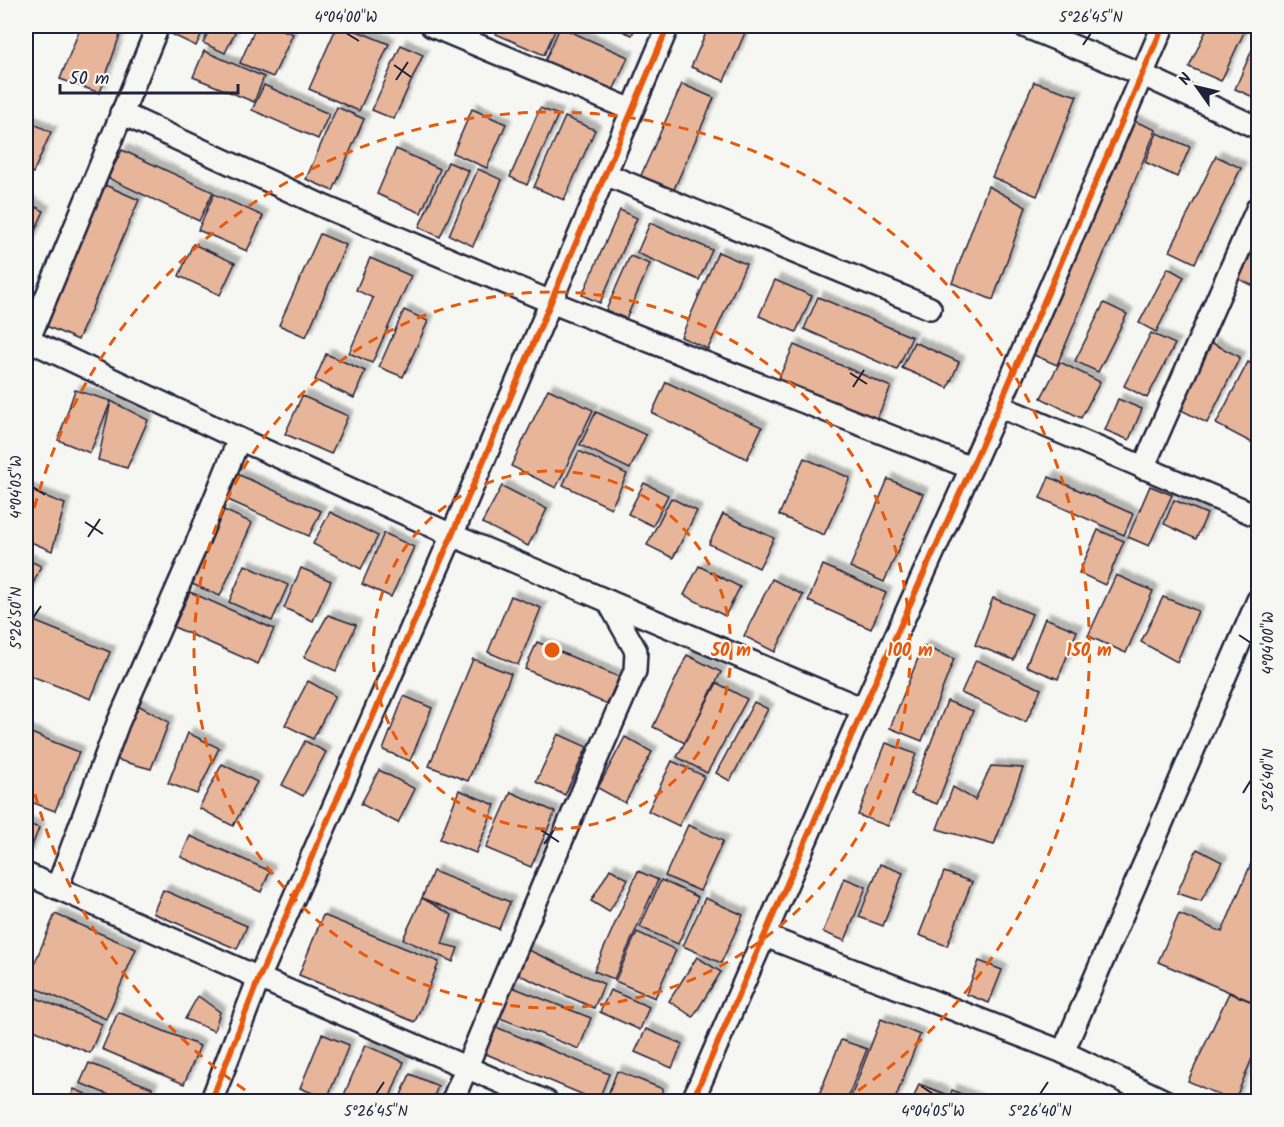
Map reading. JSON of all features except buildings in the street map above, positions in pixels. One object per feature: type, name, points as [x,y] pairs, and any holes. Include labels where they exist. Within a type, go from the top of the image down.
[{"type":"street","points":[[158,26],[26,342],[452,535],[863,709]]},
{"type":"street","points":[[432,26],[632,110]]},
{"type":"street","points":[[211,1101],[259,978],[452,535],[668,26]]},
{"type":"street","points":[[1024,26],[1141,74],[1258,128]]},
{"type":"street","points":[[692,1101],[863,709],[999,406],[1163,26]]},
{"type":"street","points":[[121,113],[325,207],[550,302],[971,468]]},
{"type":"street","points":[[605,174],[930,308]]},
{"type":"street","points":[[1143,468],[1258,207]]},
{"type":"street","points":[[999,406],[1258,516]]},
{"type":"street","points":[[57,888],[118,723],[195,548],[239,440]]},
{"type":"street","points":[[1063,1052],[1258,600]]},
{"type":"street","points":[[452,1101],[635,672],[636,651],[608,601]]},
{"type":"street","points":[[26,874],[259,978],[547,1101]]},
{"type":"street","points":[[765,936],[1063,1052],[1167,1101]]},
{"type":"cycle path","points":[[211,1102],[259,978],[452,535],[668,26]]},
{"type":"cycle path","points":[[692,1102],[863,709],[999,406],[1163,26]]}]
